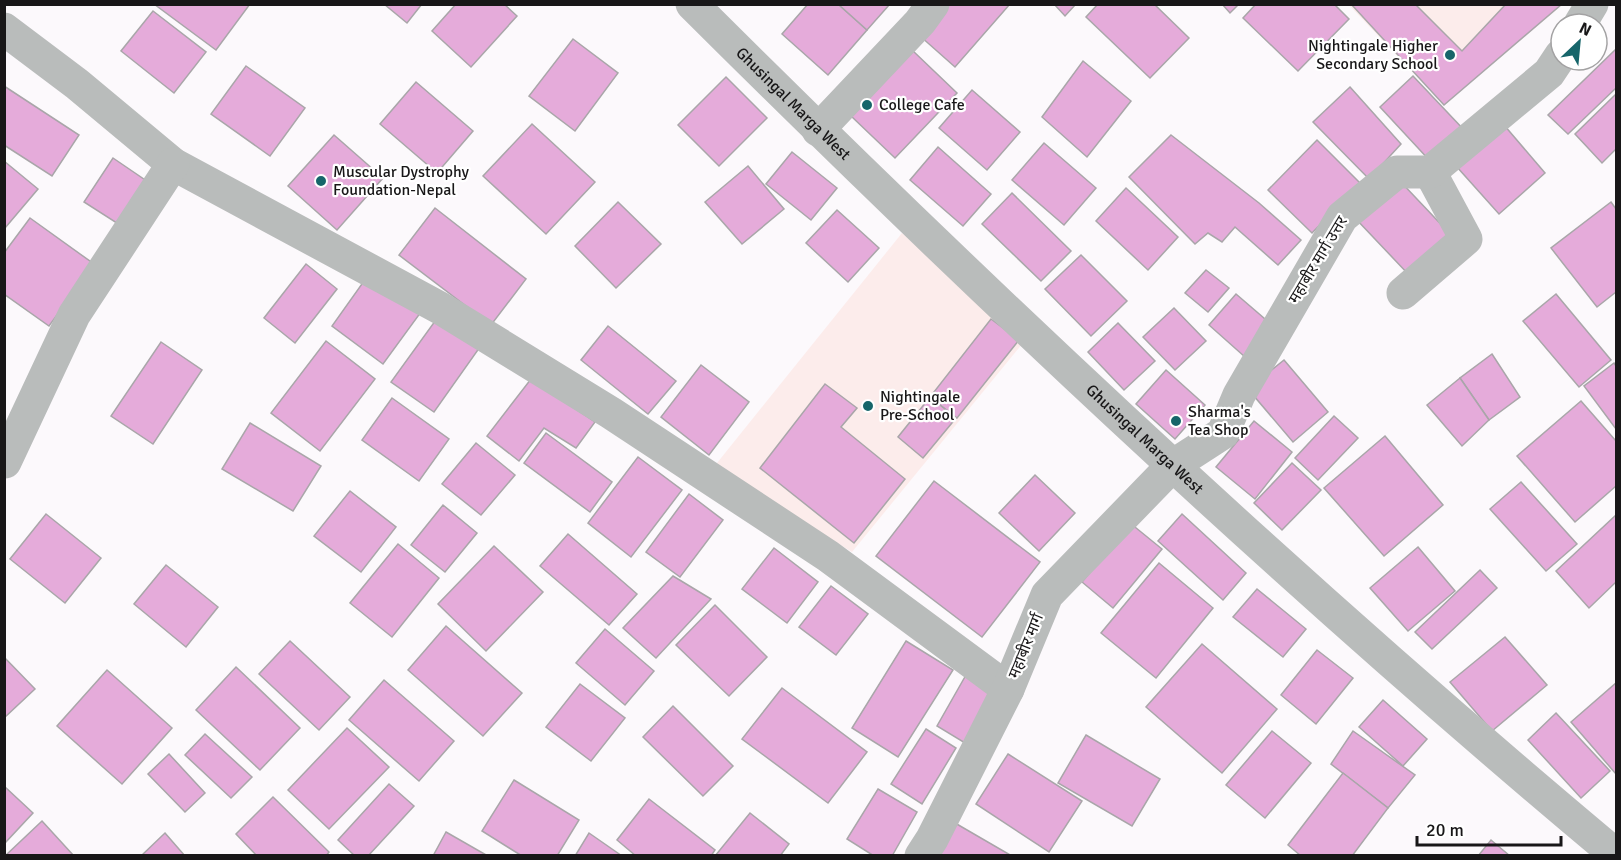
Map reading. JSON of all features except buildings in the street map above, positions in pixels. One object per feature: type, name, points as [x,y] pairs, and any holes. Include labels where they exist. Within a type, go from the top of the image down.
[{"type":"street","name":"Ghusingal Marga West","points":[[692,4],[818,130],[1172,466],[1377,651],[1617,855]]},
{"type":"street","points":[[818,130],[920,22],[933,4]]},
{"type":"street","points":[[4,29],[77,84],[173,165],[440,308],[611,413],[828,556],[1008,689]]},
{"type":"street","points":[[1403,293],[1466,238],[1430,172],[1550,72]]},
{"type":"street","points":[[5,462],[75,315],[173,165]]},
{"type":"street","name":"महाबीर मार्ग उत्तर","points":[[1172,466],[1223,433],[1239,395],[1342,217],[1397,172],[1430,172]]},
{"type":"street","name":"महाबीर मार्ग","points":[[921,855],[932,839],[1008,689],[1047,595],[1172,466]]},
{"type":"shaded area","name":"Nightingale Higher Secondary School","points":[[1349,5],[1562,5],[1554,12],[1549,12],[1549,16],[1444,105]]},
{"type":"shaded area","name":"Nightingale Pre-School","points":[[902,233],[1023,343],[852,552],[713,468]]},
{"type":"place","name":"Nightingale Higher Secondary School","points":[[1450,55]]},
{"type":"place","name":"College Cafe","points":[[867,105]]},
{"type":"place","name":"Muscular Dystrophy Foundation-Nepal","points":[[321,181]]},
{"type":"place","name":"Nightingale Pre-School","points":[[868,406]]},
{"type":"place","name":"Sharma's Tea Shop","points":[[1176,421]]}]
